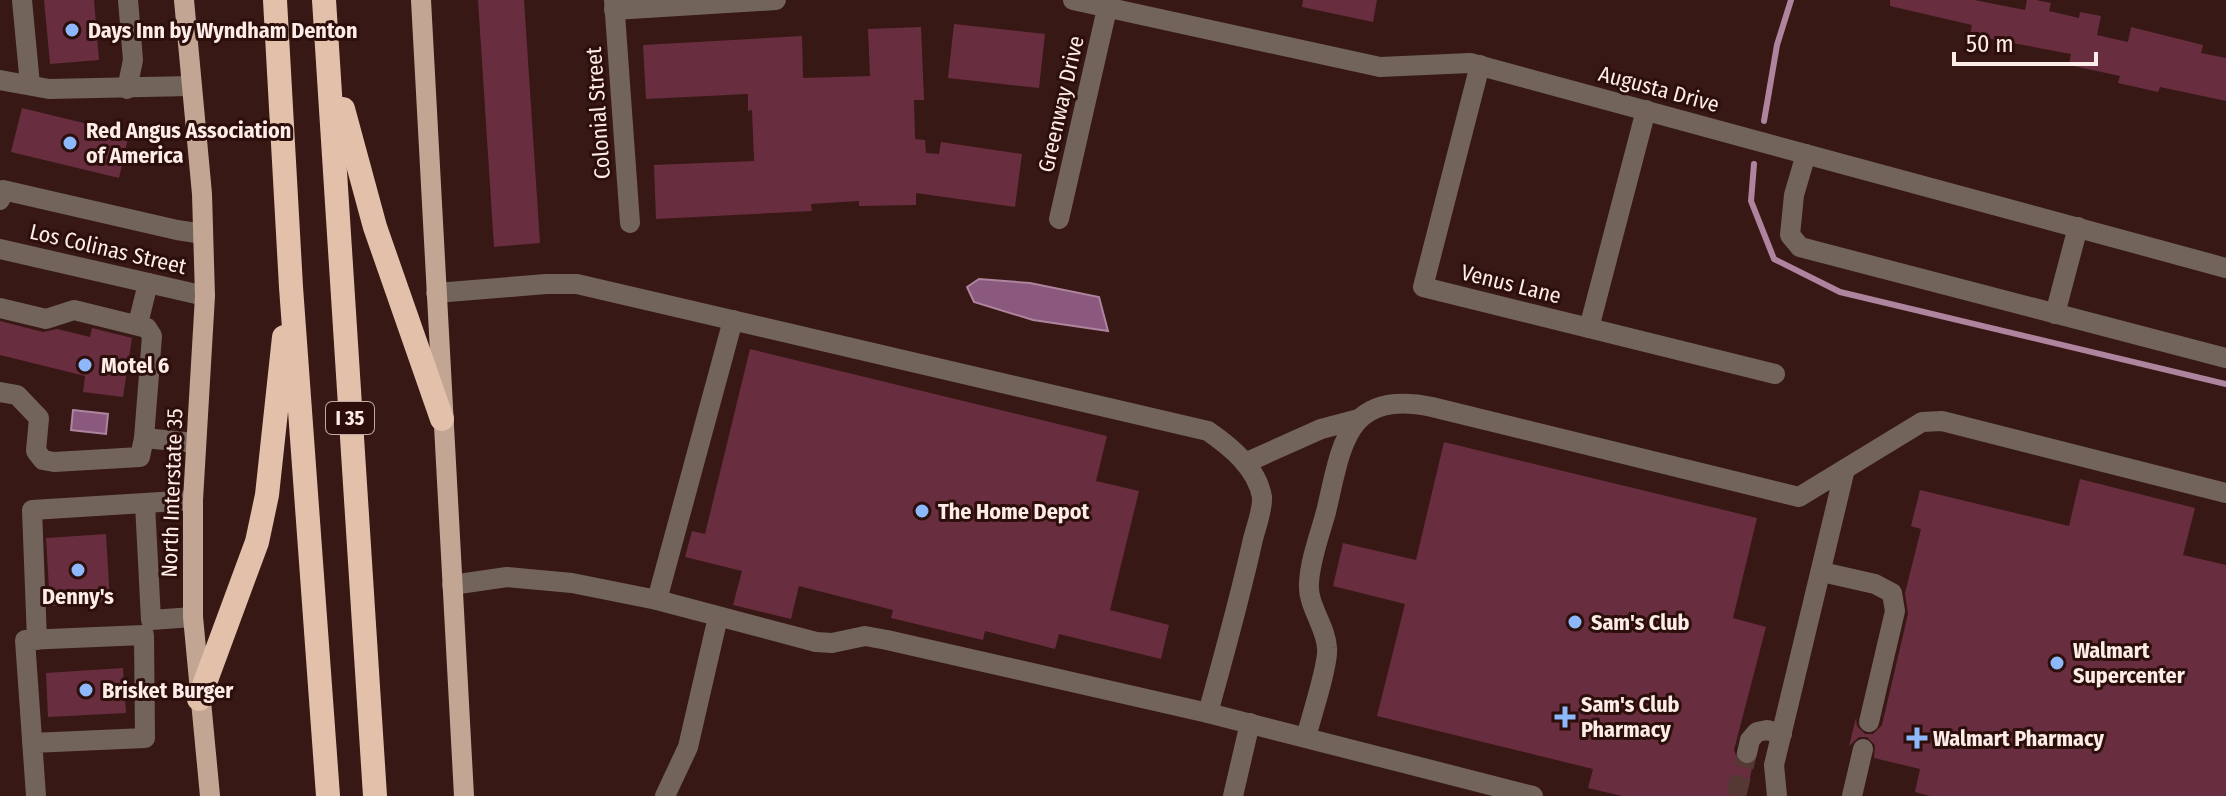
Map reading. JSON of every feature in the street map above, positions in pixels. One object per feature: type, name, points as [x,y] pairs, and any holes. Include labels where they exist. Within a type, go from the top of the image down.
[{"type":"highway","name":"I 35","points":[[275,0],[291,287],[328,796]]},
{"type":"highway","name":"I 35","points":[[324,0],[375,796]]},
{"type":"highway","points":[[327,41],[375,227],[442,419]]},
{"type":"highway","points":[[199,699],[257,542],[267,495],[291,287]]},
{"type":"main road","name":"North Interstate 35","points":[[184,0],[202,194],[205,296],[193,500],[193,617],[210,796]]},
{"type":"main road","points":[[421,0],[464,796]]},
{"type":"street","points":[[22,0],[30,85]]},
{"type":"street","points":[[127,89],[133,60],[128,0]]},
{"type":"street","points":[[614,5],[776,0]]},
{"type":"street","name":"Augusta Drive","points":[[1073,0],[1108,4],[1380,67],[1451,63],[1480,65],[2226,268]]},
{"type":"street","name":"Greenway Drive","points":[[1059,219],[1108,4]]},
{"type":"street","name":"Colonial Street","points":[[614,5],[630,223]]},
{"type":"street","name":"Venus Lane","points":[[1480,65],[1423,287],[1589,328]]},
{"type":"street","points":[[0,80],[49,89],[191,86]]},
{"type":"street","points":[[1646,110],[1589,328],[1775,374]]},
{"type":"street","points":[[1806,154],[1794,195],[1790,235],[1800,247],[2226,358]]},
{"type":"street","points":[[0,200],[3,190],[203,234]]},
{"type":"street","points":[[2055,314],[2078,227]]},
{"type":"street","name":"Los Colinas Street","points":[[0,249],[205,296]]},
{"type":"street","points":[[138,324],[148,283]]},
{"type":"street","points":[[436,293],[577,284],[1208,431],[1231,447],[1245,463],[1256,478],[1262,499],[1239,603],[1208,713]]},
{"type":"street","points":[[0,308],[46,319],[74,310],[147,328],[152,336],[140,457],[43,460],[36,451],[39,418],[17,395],[0,392]]},
{"type":"street","points":[[657,600],[733,320]]},
{"type":"street","points":[[1306,737],[1328,648],[1308,582],[1341,450],[1364,413],[1384,404],[1406,402],[1799,497],[1922,422],[1942,421],[2226,493]]},
{"type":"street","points":[[1245,463],[1321,429],[1359,419]]},
{"type":"street","points":[[144,438],[196,443]]},
{"type":"street","points":[[1777,796],[1774,765],[1845,469]]},
{"type":"street","points":[[37,640],[32,510],[193,500]]},
{"type":"street","points":[[32,743],[145,738],[148,627],[145,504]]},
{"type":"street","points":[[1822,572],[1875,584],[1892,593],[1895,611],[1869,722]]},
{"type":"street","points":[[452,585],[507,577],[535,578],[657,600],[816,642],[832,643],[865,636],[887,640],[1250,723],[1533,796]]},
{"type":"street","points":[[36,796],[25,640],[148,627],[193,617]]},
{"type":"street","points":[[665,796],[688,747],[718,617]]},
{"type":"street","points":[[1233,796],[1250,723]]},
{"type":"street","points":[[1747,753],[1750,740],[1757,732],[1767,730],[1782,734]]},
{"type":"street","points":[[1852,796],[1863,749]]},
{"type":"shaded area","points":[[979,279],[1030,283],[1099,297],[1108,331],[1033,320],[974,302],[967,287]]},
{"type":"shaded area","points":[[73,410],[108,414],[106,434],[71,430]]},
{"type":"building","name":"Days Inn by Wyndham Denton","points":[[44,0],[94,0],[99,60],[50,64]]},
{"type":"building","points":[[478,0],[524,0],[540,243],[494,247]]},
{"type":"building","points":[[1303,0],[1377,0],[1373,22],[1302,7]]},
{"type":"building","points":[[1890,0],[1974,0],[2025,10],[2027,0],[2036,0],[2051,3],[2049,11],[2079,18],[2080,12],[2101,16],[2097,35],[2128,42],[2131,27],[2203,45],[2201,53],[2226,58],[2226,101],[2160,87],[2158,92],[2118,83],[2120,76],[2069,65],[2071,54],[1970,35],[1972,25],[1890,6]]},
{"type":"building","points":[[954,24],[1045,34],[1039,88],[948,78]]},
{"type":"building","points":[[921,27],[924,100],[914,100],[915,139],[925,140],[926,153],[939,154],[941,142],[1022,154],[1015,207],[916,193],[916,205],[859,206],[859,201],[811,204],[812,211],[656,219],[654,165],[754,161],[752,110],[748,111],[748,94],[646,99],[643,45],[802,36],[803,78],[870,76],[868,29]]},
{"type":"building","name":"Red Angus Association of America","points":[[22,108],[129,134],[119,178],[11,152]]},
{"type":"building","name":"Motel 6","points":[[0,321],[43,332],[57,329],[90,337],[92,328],[132,338],[123,397],[83,392],[85,376],[0,355]]},
{"type":"building","name":"The Home Depot","points":[[750,349],[1107,436],[1096,481],[1139,491],[1110,610],[1169,625],[1161,659],[1059,634],[1055,649],[985,631],[983,640],[891,618],[893,610],[799,586],[791,619],[733,605],[742,571],[685,557],[692,531],[705,534]]},
{"type":"building","name":"Sam's Club","points":[[1444,442],[1757,518],[1733,618],[1766,627],[1734,750],[1739,763],[1745,766],[1753,764],[1746,796],[1622,796],[1588,788],[1593,769],[1377,716],[1405,604],[1333,586],[1343,543],[1416,560]]},
{"type":"building","name":"Walmart Supercenter","points":[[2080,479],[2195,508],[2183,555],[2226,565],[2226,796],[1930,796],[1915,792],[1920,769],[1874,758],[1875,745],[1867,737],[1859,737],[1849,746],[1856,718],[1857,726],[1865,734],[1873,734],[1882,725],[1908,614],[1905,593],[1921,529],[1911,526],[1920,490],[2069,526]]},
{"type":"building","name":"Denny's","points":[[106,534],[110,602],[50,606],[46,538]]},
{"type":"building","name":"Brisket Burger","points":[[123,668],[126,713],[48,717],[46,673]]},
{"type":"waterway","points":[[1764,121],[1777,45],[1791,0]]},
{"type":"waterway","points":[[1754,164],[1751,201],[1774,259],[1840,292],[2226,384]]},
{"type":"tunnel","points":[[1736,796],[1747,753]]},
{"type":"place","name":"Days Inn by Wyndham Denton","points":[[72,30]]},
{"type":"place","name":"Red Angus Association of America","points":[[70,143]]},
{"type":"place","name":"Motel 6","points":[[85,365]]},
{"type":"place","name":"The Home Depot","points":[[922,511]]},
{"type":"place","name":"Denny's","points":[[78,570]]},
{"type":"place","name":"Sam's Club","points":[[1575,622]]},
{"type":"place","name":"Walmart Supercenter","points":[[2057,663]]},
{"type":"place","name":"Brisket Burger","points":[[86,690]]},
{"type":"place","name":"Sam's Club Pharmacy","points":[[1565,717]]},
{"type":"place","name":"Walmart Pharmacy","points":[[1917,738]]}]
